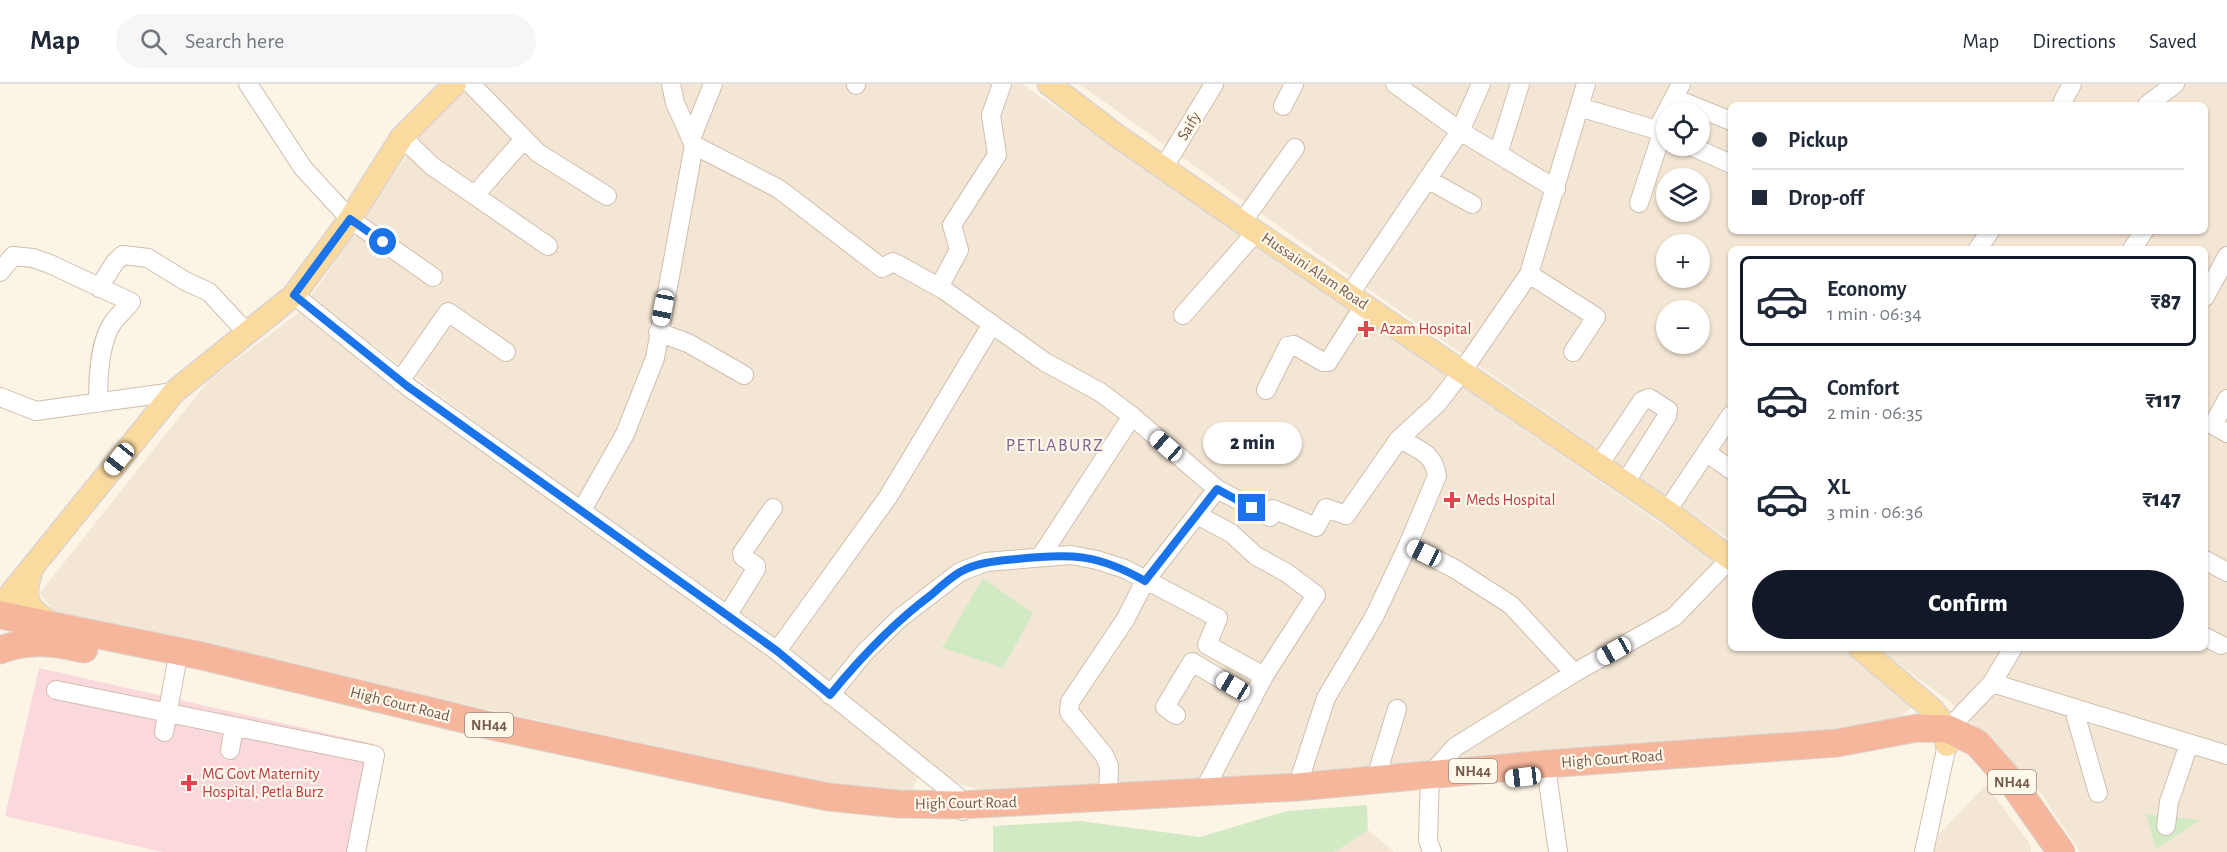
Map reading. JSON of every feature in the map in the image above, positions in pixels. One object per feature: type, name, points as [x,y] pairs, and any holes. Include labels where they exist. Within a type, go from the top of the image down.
[{"type":"highway","name":"High Court Road","points":[[0,615],[202,656],[492,726],[828,797],[962,810],[1836,757],[1908,747],[1947,737]]},
{"type":"highway","name":"High Court Road","points":[[0,650],[20,643],[61,644],[177,667],[825,810],[897,815],[1375,781],[1429,782],[1546,764],[1837,743],[1917,728],[1947,737]]},
{"type":"highway","name":"NH44","points":[[1947,737],[1991,773],[2036,833],[2044,852]]},
{"type":"highway","name":"NH44","points":[[1947,737],[1977,743],[2014,785],[2061,852]]},
{"type":"main road","points":[[0,607],[174,392],[294,295],[350,219],[402,137],[458,84]]},
{"type":"main road","name":"Hussaini Alam Road","points":[[1049,84],[1116,135],[1728,556]]},
{"type":"main road","points":[[37,560],[27,584],[26,596],[31,609],[38,617],[57,626]]},
{"type":"main road","points":[[1864,651],[1932,709],[1947,737]]},
{"type":"street","points":[[248,84],[303,168],[350,219],[433,277]]},
{"type":"street","points":[[458,84],[524,138],[538,153],[607,196]]},
{"type":"street","points":[[671,84],[675,103],[692,142],[779,189],[882,268],[893,262],[939,287],[1045,362],[1100,392],[1132,416],[1217,489],[1270,517],[1274,509],[1316,528],[1326,508],[1346,514],[1400,439],[1437,404],[1461,373],[1529,274],[1586,84]]},
{"type":"street","points":[[582,510],[626,434],[655,358],[692,142],[713,84]]},
{"type":"street","points":[[939,287],[959,250],[952,225],[997,155],[991,115],[1002,84]]},
{"type":"street","name":"Saify","points":[[1164,167],[1214,84]]},
{"type":"street","points":[[1283,106],[1294,84]]},
{"type":"street","points":[[1395,84],[1460,131],[1556,189]]},
{"type":"street","points":[[1266,390],[1288,346],[1294,345],[1323,362],[1328,362],[1357,299],[1427,178],[1460,131],[1481,84]]},
{"type":"street","points":[[1498,154],[1520,84]]},
{"type":"street","points":[[2062,102],[2072,84]]},
{"type":"street","points":[[1678,91],[1728,119]]},
{"type":"street","points":[[1579,107],[1656,130]]},
{"type":"street","points":[[402,137],[432,166],[548,246]]},
{"type":"street","points":[[475,195],[524,138]]},
{"type":"street","points":[[1183,315],[1249,227],[1295,148]]},
{"type":"street","points":[[1639,203],[1656,151]]},
{"type":"street","points":[[1710,155],[1728,163]]},
{"type":"street","points":[[1427,178],[1472,204]]},
{"type":"street","points":[[99,288],[115,262],[123,255],[148,258],[185,281],[209,292],[248,334]]},
{"type":"street","points":[[0,272],[13,256],[33,258],[131,302],[111,326],[106,339],[100,362],[98,403]]},
{"type":"street","points":[[2208,291],[2227,256]]},
{"type":"street","points":[[1529,274],[1596,317],[1573,352]]},
{"type":"street","points":[[294,295],[400,381],[777,651],[957,796],[962,810]]},
{"type":"street","points":[[400,381],[448,312],[506,352]]},
{"type":"street","points":[[777,651],[888,497],[992,324]]},
{"type":"street","points":[[658,332],[688,343],[744,375]]},
{"type":"street","points":[[0,397],[36,411],[174,392]]},
{"type":"street","points":[[1599,465],[1642,401],[1649,398],[1664,406],[1668,410],[1667,416],[1625,483]]},
{"type":"street","points":[[2212,430],[2227,399]]},
{"type":"street","points":[[1041,556],[1132,416]]},
{"type":"street","points":[[1667,512],[1728,419]]},
{"type":"street","points":[[1297,787],[1326,698],[1374,617],[1437,476],[1435,464],[1425,453],[1400,439]]},
{"type":"street","points":[[1706,452],[1728,468]]},
{"type":"street","points":[[1108,799],[1109,766],[1104,755],[1069,712],[1070,702],[1125,620],[1145,581],[1217,489]]},
{"type":"street","points":[[727,616],[756,570],[756,567],[743,557],[742,553],[773,508]]},
{"type":"street","points":[[1197,515],[1231,532],[1256,556],[1287,573],[1316,595],[1264,676],[1203,792]]},
{"type":"street","points":[[1408,545],[1455,569],[1511,605],[1574,673]]},
{"type":"street","points":[[830,695],[865,652],[900,618],[960,572],[986,562],[1041,556],[1071,555],[1125,569],[1218,618],[1207,645],[1264,676]]},
{"type":"street","points":[[1432,852],[1428,840],[1429,782],[1455,747],[1574,673],[1674,617],[1728,561]]},
{"type":"street","points":[[2208,562],[2227,572]]},
{"type":"street","points":[[1924,852],[1947,737],[1992,683],[2007,651]]},
{"type":"street","points":[[1176,715],[1165,707],[1192,662],[1253,698]]},
{"type":"street","points":[[164,732],[177,667]]},
{"type":"street","points":[[1992,683],[2227,755]]},
{"type":"street","points":[[56,690],[375,755],[356,852]]},
{"type":"street","points":[[1375,781],[1397,709]]},
{"type":"street","points":[[2074,710],[2098,794]]},
{"type":"street","points":[[230,750],[234,727]]},
{"type":"street","points":[[2166,826],[2169,802],[2189,744]]},
{"type":"street","points":[[1547,774],[1558,852]]},
{"type":"shaded area","points":[[473,84],[1022,84],[1728,570],[1728,651],[1846,651],[1915,702],[1894,725],[1426,767],[993,794],[957,783],[310,298],[424,130]]},
{"type":"shaded area","points":[[1079,84],[2227,84],[2227,852],[2080,852],[2033,782],[1949,701],[1881,651],[2208,651],[2208,246],[1728,246],[1728,539],[1314,251]]},
{"type":"shaded area","points":[[301,311],[728,625],[920,775],[911,792],[853,789],[56,615],[40,593],[208,381]]},
{"type":"shaded area","points":[[39,668],[374,744],[375,755],[350,852],[163,852],[5,816]]},
{"type":"shaded area","points":[[1986,785],[2031,845],[2031,852],[1934,852],[1939,834]]},
{"type":"shaded area","points":[[1368,830],[1394,852],[1335,852]]},
{"type":"green space","points":[[983,578],[1033,613],[1003,668],[942,648]]},
{"type":"green space","points":[[1367,805],[1368,830],[1335,852],[993,852],[993,826],[1080,821],[1200,837],[1287,811]]},
{"type":"green space","points":[[2146,814],[2200,820],[2156,849]]},
{"type":"place","name":"Azam Hospital","points":[[1366,329]]},
{"type":"place","name":"Meds Hospital","points":[[1452,500]]},
{"type":"place","name":"MG Govt Maternity Hospital, Petla Burz","points":[[189,783]]},
{"type":"district","name":"PETLABURZ","points":[[1055,446]]},
{"type":"route","points":[[383,242],[350,219],[294,295],[407,386],[777,651],[830,695],[865,652],[900,618],[960,572],[986,562],[1071,555],[1125,569],[1145,581],[1217,489],[1252,508]]}]
